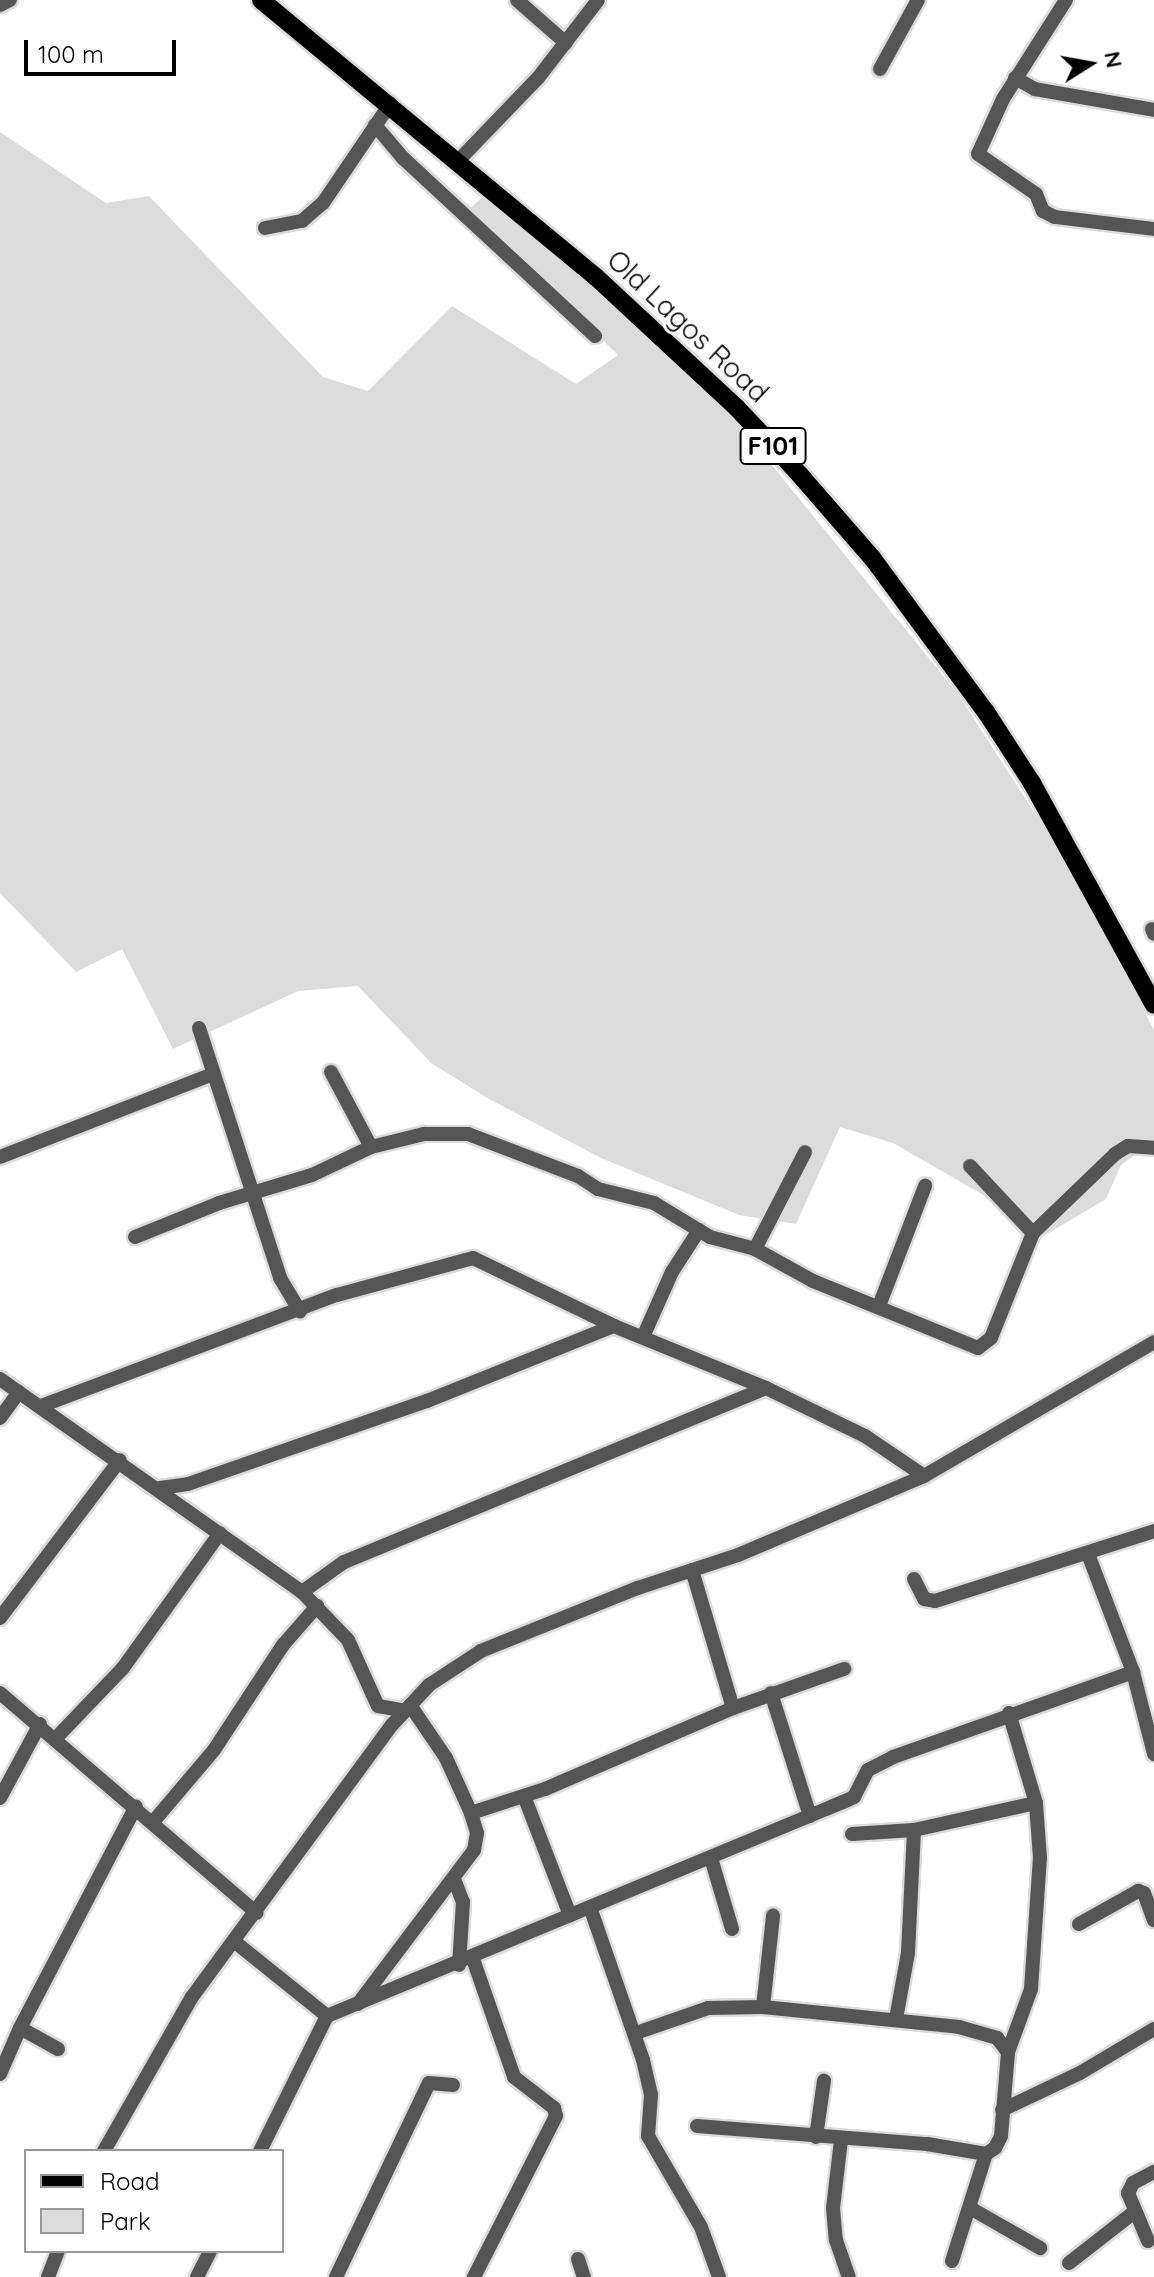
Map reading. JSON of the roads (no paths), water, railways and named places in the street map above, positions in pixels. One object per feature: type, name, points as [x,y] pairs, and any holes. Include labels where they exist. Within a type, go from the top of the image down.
[{"type":"main road","name":"Old Lagos Road","points":[[261,0],[390,104],[607,288],[736,407],[873,559],[957,669],[1032,783],[1154,1005]]},
{"type":"street","points":[[0,5],[10,0]]},
{"type":"street","points":[[517,0],[566,43]]},
{"type":"street","points":[[458,161],[566,43],[598,0]]},
{"type":"street","points":[[880,69],[918,0]]},
{"type":"street","points":[[1066,0],[1015,78],[981,138],[978,154],[988,166],[1027,187],[1043,211],[1055,217],[1154,229]]},
{"type":"street","points":[[1015,78],[1035,89],[1154,110]]},
{"type":"street","points":[[265,228],[302,221],[323,203],[390,104]]},
{"type":"street","points":[[375,125],[403,158],[595,336]]},
{"type":"street","points":[[199,1028],[210,1075],[280,1278],[300,1311]]},
{"type":"street","points":[[331,1072],[371,1147]]},
{"type":"street","points":[[0,1157],[210,1075]]},
{"type":"street","points":[[135,1237],[252,1195],[371,1147],[424,1134],[468,1134],[578,1176],[598,1189],[654,1203],[699,1230],[755,1249],[813,1281],[879,1306],[965,1346],[985,1346],[1033,1233],[1115,1154],[1128,1146],[1154,1148]]},
{"type":"street","points":[[755,1249],[805,1152]]},
{"type":"street","points":[[970,1166],[1033,1233]]},
{"type":"street","points":[[879,1306],[925,1186]]},
{"type":"street","points":[[643,1337],[672,1272],[699,1230]]},
{"type":"street","points":[[41,1406],[418,1270],[473,1258],[614,1326],[766,1388],[865,1436],[924,1476]]},
{"type":"street","points":[[585,1335],[593,1316]]},
{"type":"street","points":[[160,1488],[188,1484],[427,1401],[585,1335],[614,1326]]},
{"type":"street","points":[[105,2149],[148,2068],[235,1942],[408,1708],[429,1685],[481,1651],[924,1476],[1153,1347]]},
{"type":"street","points":[[0,1379],[160,1488],[302,1592],[348,1640],[378,1706],[408,1708],[446,1758],[471,1813],[477,1833],[474,1850],[358,2004]]},
{"type":"street","points":[[302,1592],[344,1562],[766,1388]]},
{"type":"street","points":[[0,1418],[19,1392]]},
{"type":"street","points":[[0,1618],[120,1460]]},
{"type":"street","points":[[181,1503],[188,1484]]},
{"type":"street","points":[[914,1579],[928,1602],[1154,1531]]},
{"type":"street","points":[[57,1737],[123,1668],[220,1533]]},
{"type":"street","points":[[1088,1554],[1133,1672],[1154,1754]]},
{"type":"street","points":[[692,1570],[733,1708]]},
{"type":"street","points":[[153,1822],[214,1750],[283,1645],[317,1606]]},
{"type":"street","points":[[471,1813],[524,1796],[771,1693],[844,1669]]},
{"type":"street","points":[[261,2149],[327,2016],[459,1965],[570,1915],[854,1797],[868,1770],[1009,1713],[1133,1672]]},
{"type":"street","points":[[0,1693],[57,1737],[257,1913]]},
{"type":"street","points":[[771,1693],[810,1816]]},
{"type":"street","points":[[952,2261],[986,2154],[1001,2136],[1008,2052],[1031,1989],[1040,1858],[1036,1803],[1009,1713]]},
{"type":"street","points":[[0,1798],[40,1724]]},
{"type":"street","points":[[524,1796],[570,1915]]},
{"type":"street","points":[[852,1834],[914,1830],[1036,1803]]},
{"type":"street","points":[[0,2074],[20,2028],[136,1806]]},
{"type":"street","points":[[896,2019],[908,1953],[914,1830]]},
{"type":"street","points":[[711,1858],[732,1929]]},
{"type":"street","points":[[454,1879],[463,1902],[459,1965]]},
{"type":"street","points":[[1079,1924],[1138,1891],[1144,1893],[1154,1920]]},
{"type":"street","points":[[590,1907],[636,2033],[651,2095],[648,2136],[701,2227],[719,2277]]},
{"type":"street","points":[[763,2007],[773,1916]]},
{"type":"street","points":[[235,1942],[327,2016]]},
{"type":"street","points":[[473,1959],[514,2077],[554,2108],[556,2116],[474,2277]]},
{"type":"street","points":[[636,2033],[708,2008],[763,2007],[896,2019],[981,2031],[997,2038],[1008,2052]]},
{"type":"street","points":[[20,2028],[58,2049]]},
{"type":"street","points":[[1002,2110],[1080,2073],[1154,2029]]},
{"type":"street","points":[[816,2137],[824,2081]]},
{"type":"street","points":[[336,2277],[429,2083],[453,2085]]},
{"type":"street","points":[[697,2126],[841,2140],[927,2144],[986,2154]]},
{"type":"street","points":[[841,2140],[833,2208],[836,2240],[849,2277]]},
{"type":"street","points":[[1148,2241],[1133,2213],[1128,2193],[1133,2183],[1154,2172]]},
{"type":"street","points":[[970,2208],[1040,2248]]},
{"type":"street","points":[[1069,2263],[1133,2213]]},
{"type":"street","points":[[48,2277],[57,2253]]},
{"type":"street","points":[[197,2277],[209,2253]]},
{"type":"street","points":[[578,2259],[584,2277]]}]
